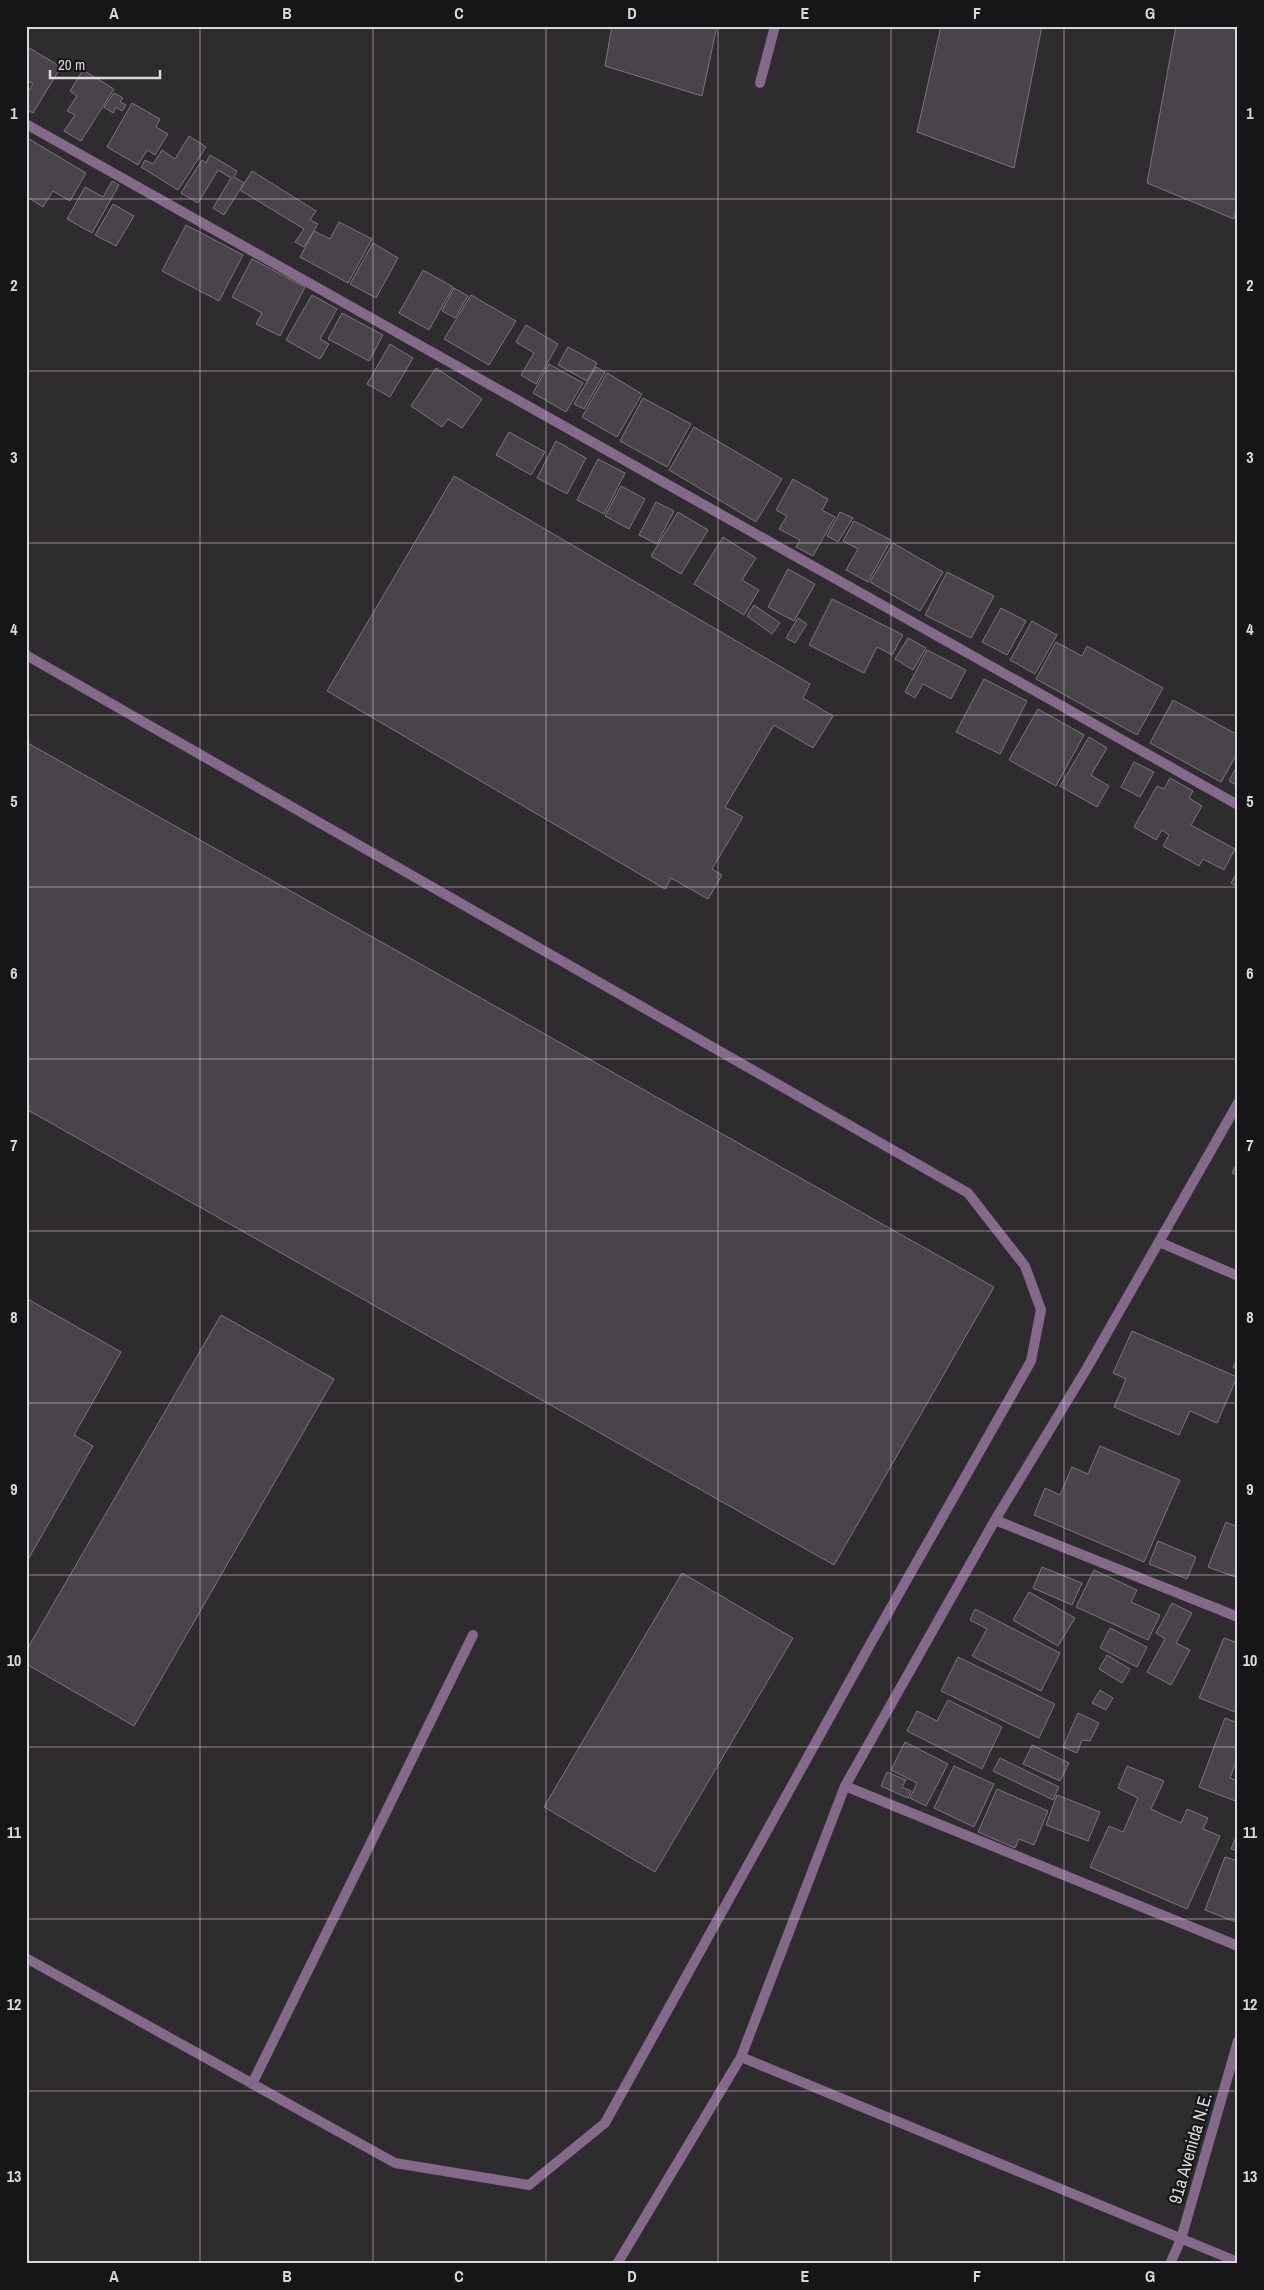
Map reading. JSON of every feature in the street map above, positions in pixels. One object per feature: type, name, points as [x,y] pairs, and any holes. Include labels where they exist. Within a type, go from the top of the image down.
[{"type":"street","points":[[760,83],[775,26]]},
{"type":"street","points":[[26,124],[1238,805]]},
{"type":"street","points":[[26,655],[968,1194],[1024,1266],[1041,1310],[1031,1361],[872,1641],[605,2123],[529,2185],[395,2163],[26,1958]]},
{"type":"street","points":[[617,2264],[741,2057],[845,1786],[995,1520],[1087,1368],[1238,1103]]},
{"type":"street","points":[[1159,1242],[1238,1276]]},
{"type":"street","points":[[995,1520],[1238,1617]]},
{"type":"street","points":[[252,2084],[473,1635]]},
{"type":"street","points":[[845,1786],[1238,1946]]},
{"type":"street","name":"91a Avenida N.E.","points":[[1170,2264],[1181,2239],[1238,2040]]},
{"type":"street","points":[[741,2057],[1238,2262]]},
{"type":"building","points":[[612,26],[717,26],[702,96],[605,66]]},
{"type":"building","points":[[941,26],[1042,26],[1014,168],[917,132]]},
{"type":"building","points":[[1176,26],[1238,26],[1238,201],[1234,219],[1147,183]]},
{"type":"building","points":[[26,46],[61,67],[33,113],[26,109],[26,94],[33,84],[26,80]]},
{"type":"building","points":[[83,70],[114,89],[81,141],[64,131],[75,115],[67,111],[77,96],[70,91]]},
{"type":"building","points":[[114,93],[123,98],[120,102],[126,105],[122,111],[116,107],[113,113],[104,107]]},
{"type":"building","points":[[132,103],[160,119],[156,127],[168,134],[155,155],[147,150],[138,165],[107,147]]},
{"type":"building","points":[[189,136],[206,147],[178,190],[141,167],[145,160],[153,164],[162,150],[175,159]]},
{"type":"building","points":[[29,139],[86,173],[70,201],[53,191],[43,207],[26,196],[26,143]]},
{"type":"building","points":[[210,155],[237,171],[234,177],[244,183],[224,215],[213,208],[231,178],[218,170],[198,203],[181,193],[202,160],[206,163]]},
{"type":"building","points":[[252,171],[316,211],[310,220],[318,224],[304,247],[295,242],[304,229],[240,190]]},
{"type":"building","points":[[112,181],[119,185],[92,233],[67,219],[85,187],[103,197]]},
{"type":"building","points":[[113,204],[134,216],[116,246],[95,235]]},
{"type":"building","points":[[339,222],[372,239],[348,283],[300,257],[314,231],[330,239]]},
{"type":"building","points":[[186,225],[243,255],[219,301],[162,271]]},
{"type":"building","points":[[373,243],[398,258],[376,298],[350,284]]},
{"type":"building","points":[[252,259],[305,287],[280,336],[256,324],[262,313],[232,297]]},
{"type":"building","points":[[423,270],[453,287],[429,330],[399,313]]},
{"type":"building","points":[[454,288],[468,296],[455,318],[442,311]]},
{"type":"building","points":[[312,295],[337,309],[320,339],[329,344],[320,359],[286,340]]},
{"type":"building","points":[[471,295],[516,321],[489,365],[444,339]]},
{"type":"building","points":[[342,313],[383,335],[369,361],[328,339]]},
{"type":"building","points":[[526,325],[558,344],[536,384],[521,375],[534,353],[516,342]]},
{"type":"building","points":[[390,344],[413,358],[390,397],[367,384]]},
{"type":"building","points":[[568,347],[597,363],[587,381],[558,365]]},
{"type":"building","points":[[549,364],[583,383],[566,412],[533,393]]},
{"type":"building","points":[[596,367],[605,372],[584,409],[574,404]]},
{"type":"building","points":[[436,368],[482,399],[462,428],[448,419],[442,427],[411,406]]},
{"type":"building","points":[[607,373],[642,394],[617,437],[582,417]]},
{"type":"building","points":[[643,398],[691,424],[667,467],[620,441]]},
{"type":"building","points":[[694,427],[782,479],[756,522],[669,470]]},
{"type":"building","points":[[509,432],[545,452],[531,475],[496,455]]},
{"type":"building","points":[[556,441],[586,458],[567,494],[537,478]]},
{"type":"building","points":[[598,459],[625,473],[604,514],[577,500]]},
{"type":"building","points":[[454,476],[810,684],[803,698],[833,716],[813,748],[774,725],[725,807],[743,817],[712,869],[722,875],[708,899],[671,878],[665,889],[327,691]]},
{"type":"building","points":[[793,479],[828,499],[822,510],[835,517],[813,556],[796,547],[800,540],[779,529],[787,516],[776,510]]},
{"type":"building","points":[[621,486],[645,499],[629,529],[605,516]]},
{"type":"building","points":[[656,502],[674,511],[657,544],[639,535]]},
{"type":"building","points":[[678,512],[708,530],[681,574],[651,556]]},
{"type":"building","points":[[840,512],[853,518],[838,542],[827,536]]},
{"type":"building","points":[[854,521],[891,540],[868,582],[846,570],[858,549],[843,541]]},
{"type":"building","points":[[723,537],[756,558],[742,580],[759,590],[744,615],[694,584]]},
{"type":"building","points":[[893,543],[943,572],[920,611],[870,582]]},
{"type":"building","points":[[788,569],[815,584],[794,621],[768,607]]},
{"type":"building","points":[[947,572],[994,596],[971,638],[925,615]]},
{"type":"building","points":[[832,599],[903,635],[892,655],[877,647],[864,673],[809,645]]},
{"type":"building","points":[[754,605],[780,623],[772,634],[747,616]]},
{"type":"building","points":[[1001,608],[1026,621],[1007,655],[982,642]]},
{"type":"building","points":[[798,618],[807,624],[795,643],[786,638]]},
{"type":"building","points":[[1032,621],[1057,635],[1035,674],[1010,660]]},
{"type":"building","points":[[908,638],[926,648],[913,670],[895,659]]},
{"type":"building","points":[[1056,642],[1082,656],[1087,646],[1163,688],[1137,735],[1036,679]]},
{"type":"building","points":[[927,650],[966,670],[951,699],[923,684],[915,698],[905,692]]},
{"type":"building","points":[[984,679],[1027,701],[1000,754],[956,732]]},
{"type":"building","points":[[1173,700],[1238,735],[1238,752],[1221,782],[1150,743]]},
{"type":"building","points":[[1038,709],[1084,735],[1056,786],[1009,760]]},
{"type":"building","points":[[1089,737],[1107,748],[1091,775],[1109,786],[1097,807],[1060,786]]},
{"type":"building","points":[[26,742],[994,1287],[834,1565],[26,1109]]},
{"type":"building","points":[[1134,762],[1154,772],[1140,797],[1121,787]]},
{"type":"building","points":[[1238,764],[1238,786],[1229,781]]},
{"type":"building","points":[[1170,778],[1193,791],[1189,798],[1202,806],[1191,825],[1235,849],[1224,870],[1203,859],[1199,866],[1163,846],[1169,835],[1162,830],[1156,840],[1134,827],[1157,786],[1164,789]]},
{"type":"building","points":[[1238,871],[1238,887],[1231,883]]},
{"type":"building","points":[[1238,1161],[1238,1176],[1232,1173]]},
{"type":"building","points":[[26,1298],[121,1352],[74,1435],[93,1446],[26,1563]]},
{"type":"building","points":[[221,1315],[334,1379],[134,1726],[26,1664],[26,1651]]},
{"type":"building","points":[[1132,1331],[1237,1377],[1217,1423],[1190,1411],[1179,1435],[1114,1407],[1126,1379],[1113,1373]]},
{"type":"building","points":[[1238,1359],[1238,1370],[1233,1367]]},
{"type":"building","points":[[1100,1446],[1180,1480],[1144,1562],[1034,1515],[1045,1488],[1060,1495],[1072,1467],[1088,1474]]},
{"type":"building","points":[[1226,1522],[1238,1527],[1238,1578],[1208,1567]]},
{"type":"building","points":[[1158,1541],[1196,1557],[1187,1579],[1149,1564]]},
{"type":"building","points":[[1042,1567],[1082,1583],[1072,1605],[1033,1588]]},
{"type":"building","points":[[1094,1570],[1137,1590],[1131,1602],[1160,1615],[1148,1640],[1076,1607]]},
{"type":"building","points":[[682,1573],[793,1638],[655,1872],[544,1807]]},
{"type":"building","points":[[1029,1592],[1075,1618],[1058,1646],[1013,1620]]},
{"type":"building","points":[[1172,1603],[1192,1613],[1176,1643],[1190,1650],[1171,1685],[1147,1672],[1165,1639],[1156,1633]]},
{"type":"building","points":[[975,1609],[1060,1653],[1041,1691],[972,1656],[987,1629],[970,1620]]},
{"type":"building","points":[[1110,1628],[1147,1647],[1137,1667],[1100,1648]]},
{"type":"building","points":[[1224,1638],[1238,1643],[1238,1706],[1235,1712],[1199,1698]]},
{"type":"building","points":[[1107,1655],[1130,1669],[1122,1683],[1099,1669]]},
{"type":"building","points":[[958,1657],[1055,1704],[1039,1738],[941,1691]]},
{"type":"building","points":[[1100,1690],[1113,1698],[1106,1710],[1092,1703]]},
{"type":"building","points":[[948,1700],[1002,1727],[982,1769],[907,1731],[917,1711],[937,1721]]},
{"type":"building","points":[[1078,1713],[1099,1723],[1090,1741],[1082,1740],[1077,1753],[1063,1747]]},
{"type":"building","points":[[1225,1718],[1238,1723],[1238,1756],[1230,1778],[1238,1781],[1238,1802],[1199,1787]]},
{"type":"building","points":[[905,1742],[948,1764],[926,1806],[910,1798],[917,1783],[891,1770]]},
{"type":"building","points":[[1032,1745],[1069,1763],[1060,1781],[1023,1764]]},
{"type":"building","points":[[1000,1758],[1059,1787],[1053,1800],[993,1771]]},
{"type":"building","points":[[954,1766],[994,1784],[974,1827],[934,1808]]},
{"type":"building","points":[[1127,1766],[1164,1781],[1151,1809],[1181,1823],[1187,1809],[1208,1818],[1203,1829],[1220,1836],[1187,1909],[1090,1867],[1109,1826],[1123,1832],[1138,1798],[1118,1788]]},
{"type":"building","points":[[887,1772],[906,1780],[902,1787],[911,1791],[908,1798],[881,1786]]},
{"type":"building","points":[[997,1789],[1048,1811],[1034,1845],[1019,1839],[1015,1848],[978,1832]]},
{"type":"building","points":[[1057,1795],[1100,1812],[1088,1841],[1046,1825]]},
{"type":"building","points":[[1238,1832],[1238,1851],[1231,1849]]},
{"type":"building","points":[[1225,1857],[1238,1861],[1238,1923],[1205,1910]]}]
